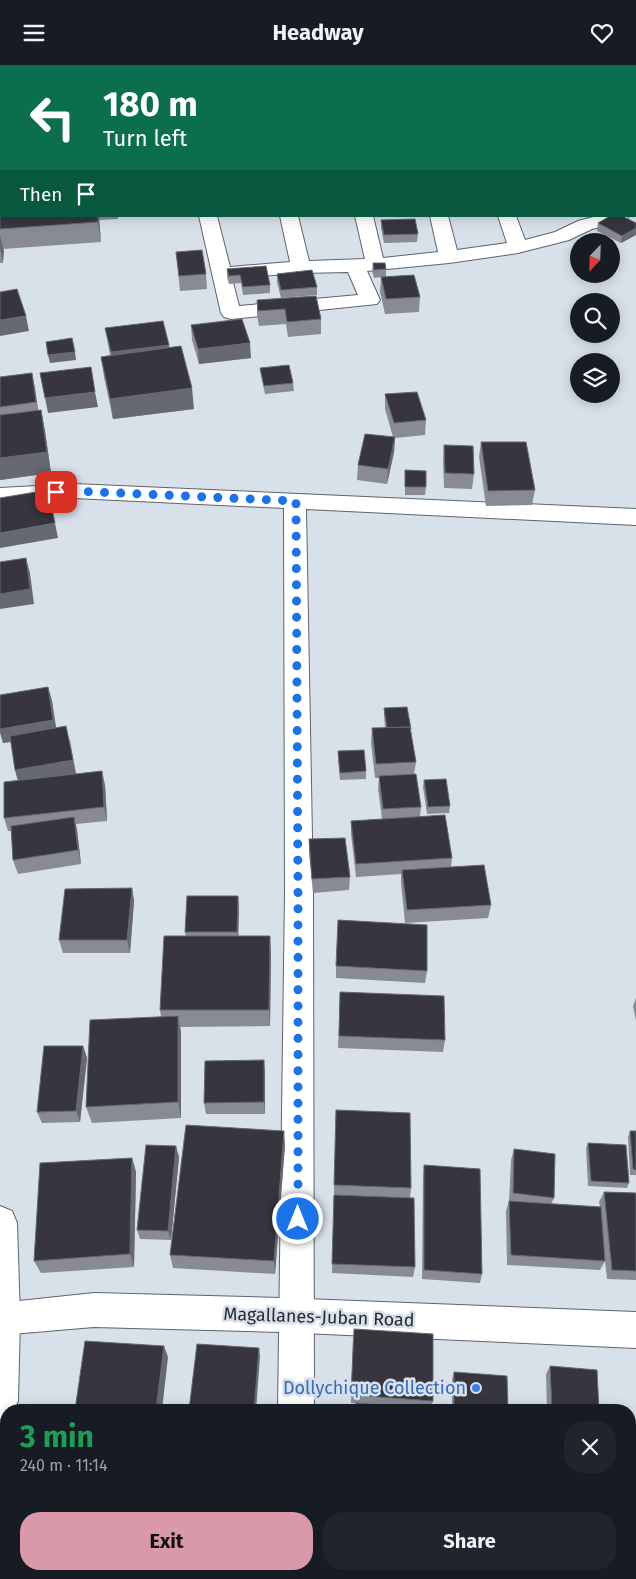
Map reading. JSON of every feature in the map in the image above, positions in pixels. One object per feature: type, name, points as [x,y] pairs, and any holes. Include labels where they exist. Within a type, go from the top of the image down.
[{"type":"main road","points":[[208,217],[231,313],[370,300],[355,266]]},
{"type":"main road","points":[[289,217],[301,267]]},
{"type":"main road","points":[[364,217],[376,263]]},
{"type":"main road","points":[[439,217],[449,257]]},
{"type":"main road","points":[[508,217],[518,247]]},
{"type":"main road","points":[[221,273],[301,267],[355,266],[449,257],[518,247],[562,237],[583,221],[613,217]]},
{"type":"main road","points":[[0,495],[74,491],[636,517]]},
{"type":"main road","points":[[296,501],[298,882],[298,1316],[296,1404]]},
{"type":"main road","points":[[0,1223],[3,1319],[0,1401]]},
{"type":"main road","name":"Magallanes-Juban Road","points":[[3,1319],[94,1310],[298,1316],[636,1330]]},
{"type":"building","points":[[0,217],[98,217],[98,222],[0,229]]},
{"type":"building","points":[[608,217],[624,217],[636,223],[636,228],[622,236],[620,233],[598,223]]},
{"type":"building","points":[[415,219],[418,234],[384,235],[381,220]]},
{"type":"building","points":[[202,250],[206,274],[179,276],[176,252]]},
{"type":"building","points":[[373,263],[385,263],[386,269],[374,270]]},
{"type":"building","points":[[266,266],[270,285],[243,287],[240,275],[229,276],[227,269]]},
{"type":"building","points":[[312,270],[317,287],[281,290],[277,274]]},
{"type":"building","points":[[414,275],[420,297],[386,299],[381,277]]},
{"type":"building","points":[[17,289],[26,316],[0,320],[0,292]]},
{"type":"building","points":[[316,296],[321,319],[287,322],[285,309],[258,311],[257,300]]},
{"type":"building","points":[[242,319],[250,343],[198,349],[191,325]]},
{"type":"building","points":[[163,321],[169,345],[111,352],[105,328]]},
{"type":"building","points":[[72,338],[75,352],[48,355],[46,342]]},
{"type":"building","points":[[181,346],[192,388],[110,399],[101,357]]},
{"type":"building","points":[[289,365],[293,383],[264,386],[260,368]]},
{"type":"building","points":[[91,367],[95,392],[45,398],[40,373]]},
{"type":"building","points":[[32,373],[36,402],[0,407],[0,377]]},
{"type":"building","points":[[417,392],[426,420],[394,423],[385,394]]},
{"type":"building","points":[[41,410],[47,452],[0,458],[0,415]]},
{"type":"building","points":[[365,434],[395,437],[388,469],[358,465]]},
{"type":"building","points":[[481,442],[526,442],[535,490],[488,491]]},
{"type":"building","points":[[444,445],[473,446],[474,474],[445,473]]},
{"type":"building","points":[[405,470],[426,471],[426,487],[405,487]]},
{"type":"building","points":[[48,490],[55,523],[0,533],[0,498]]},
{"type":"building","points":[[26,558],[30,589],[0,594],[0,562]]},
{"type":"building","points":[[48,687],[53,720],[0,729],[0,695]]},
{"type":"building","points":[[407,707],[411,729],[410,727],[387,728],[384,708]]},
{"type":"building","points":[[66,726],[73,760],[15,770],[10,736]]},
{"type":"building","points":[[410,727],[416,762],[376,764],[372,728]]},
{"type":"building","points":[[364,750],[366,771],[340,773],[338,751]]},
{"type":"building","points":[[102,771],[104,807],[4,818],[4,782]]},
{"type":"building","points":[[416,774],[421,807],[383,809],[379,776]]},
{"type":"building","points":[[446,779],[450,806],[428,807],[424,780]]},
{"type":"building","points":[[445,815],[452,858],[356,864],[351,821]]},
{"type":"building","points":[[74,817],[78,850],[13,860],[11,826]]},
{"type":"building","points":[[345,838],[350,877],[312,879],[309,839]]},
{"type":"building","points":[[484,865],[491,905],[407,910],[402,870]]},
{"type":"building","points":[[132,888],[127,940],[59,940],[65,889]]},
{"type":"building","points":[[187,896],[238,896],[237,932],[185,932]]},
{"type":"building","points":[[338,920],[427,925],[427,971],[336,966]]},
{"type":"building","points":[[164,936],[270,936],[269,1010],[160,1010]]},
{"type":"building","points":[[340,992],[444,996],[445,1040],[339,1036]]},
{"type":"building","points":[[178,1016],[178,1102],[86,1107],[90,1020]]},
{"type":"building","points":[[44,1046],[83,1046],[76,1111],[37,1112]]},
{"type":"building","points":[[264,1060],[264,1102],[204,1103],[205,1061]]},
{"type":"building","points":[[336,1110],[410,1113],[411,1188],[334,1185]]},
{"type":"building","points":[[186,1125],[284,1131],[274,1261],[170,1255]]},
{"type":"building","points":[[630,1131],[636,1131],[636,1170],[633,1169]]},
{"type":"building","points":[[588,1143],[626,1145],[629,1183],[591,1181]]},
{"type":"building","points":[[146,1145],[176,1146],[168,1231],[137,1230]]},
{"type":"building","points":[[514,1149],[555,1154],[554,1198],[513,1193]]},
{"type":"building","points":[[132,1158],[130,1254],[34,1261],[40,1163]]},
{"type":"building","points":[[424,1165],[480,1169],[482,1274],[424,1270]]},
{"type":"building","points":[[604,1192],[636,1193],[636,1271],[612,1270]]},
{"type":"building","points":[[334,1195],[414,1198],[415,1267],[332,1264]]},
{"type":"building","points":[[509,1201],[601,1207],[605,1261],[511,1255]]},
{"type":"building","points":[[354,1329],[433,1334],[433,1401],[351,1395]]},
{"type":"building","points":[[85,1341],[164,1346],[157,1404],[76,1404]]},
{"type":"building","points":[[197,1344],[259,1348],[254,1404],[190,1404]]},
{"type":"building","points":[[550,1366],[597,1370],[599,1404],[552,1404]]},
{"type":"building","points":[[454,1372],[507,1376],[508,1404],[454,1404]]},
{"type":"place","name":"Dollychique Collection","points":[[476,1388]]},
{"type":"route","points":[[56,492],[74,491],[296,501],[298,1219]]}]
